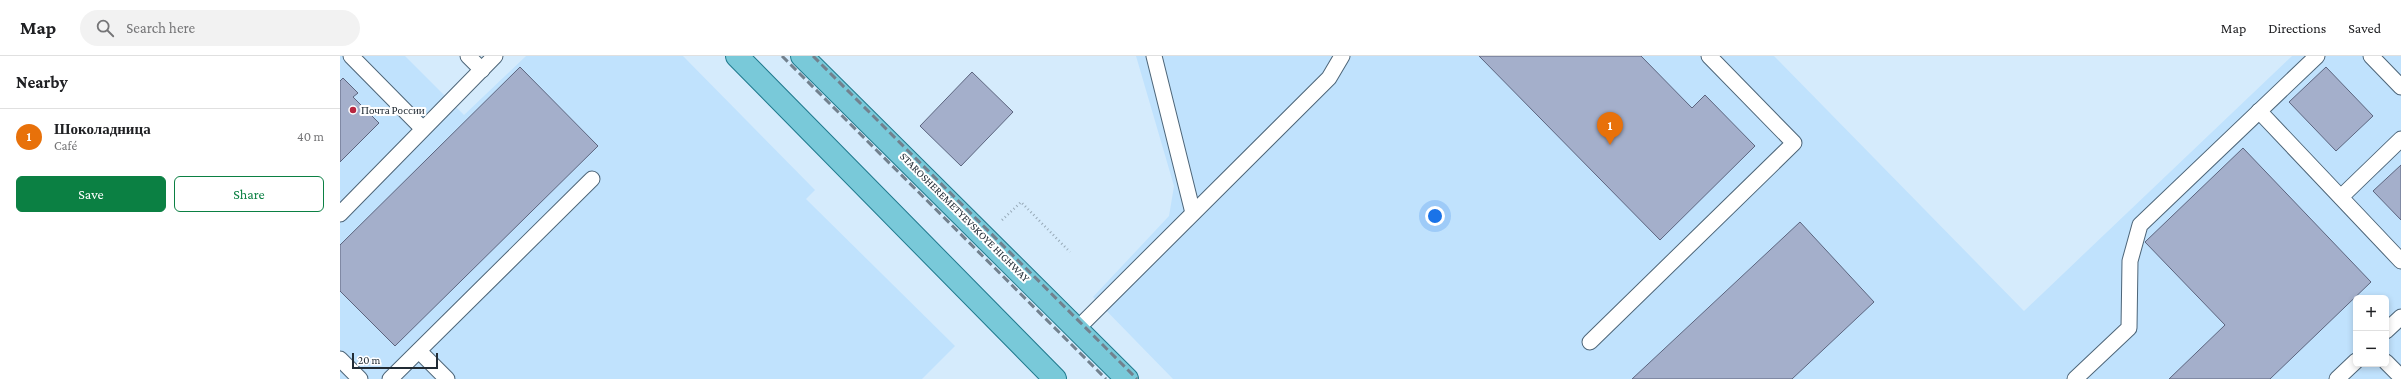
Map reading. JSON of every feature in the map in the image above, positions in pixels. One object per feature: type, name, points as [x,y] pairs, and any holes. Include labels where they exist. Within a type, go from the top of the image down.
[{"type":"main road","points":[[738,56],[1055,379]]},
{"type":"main road","name":"STAROSHEREMETYEVSKOYE HIGHWAY","points":[[802,56],[1127,379]]},
{"type":"lane","points":[[351,56],[422,128]]},
{"type":"lane","points":[[468,56],[482,70]]},
{"type":"lane","points":[[340,214],[422,128],[495,56]]},
{"type":"lane","points":[[1154,56],[1193,213]]},
{"type":"lane","points":[[1077,329],[1330,78],[1342,56]]},
{"type":"lane","points":[[1590,342],[1794,143],[1709,56]]},
{"type":"lane","points":[[2075,379],[2129,328],[2130,261],[2140,226],[2316,56]]},
{"type":"lane","points":[[2371,56],[2401,87]]},
{"type":"lane","points":[[2259,111],[2401,261]]},
{"type":"lane","points":[[2341,197],[2401,139]]},
{"type":"lane","points":[[390,379],[592,179]]},
{"type":"lane","points":[[2389,328],[2401,317]]},
{"type":"lane","points":[[419,350],[447,379]]},
{"type":"lane","points":[[340,359],[360,379]]},
{"type":"lane","points":[[2337,379],[2353,364]]},
{"type":"lane","points":[[2389,365],[2401,378]]},
{"type":"path","points":[[1030,212],[1070,252]]},
{"type":"shaded area","points":[[340,56],[405,56],[464,115],[526,56],[683,56],[815,190],[806,199],[955,346],[922,379],[340,379]]},
{"type":"shaded area","points":[[1136,56],[1774,56],[2024,311],[2292,56],[2401,56],[2401,379],[1173,379],[1093,297],[1169,216],[1174,186]]},
{"type":"building","points":[[1479,56],[1641,56],[1692,108],[1705,95],[1755,146],[1660,240]]},
{"type":"building","points":[[520,67],[598,146],[395,346],[340,291],[340,245]]},
{"type":"building","points":[[2326,67],[2373,116],[2336,151],[2289,102]]},
{"type":"building","points":[[972,72],[1013,112],[961,166],[920,126]]},
{"type":"building","name":"Почта России","points":[[343,78],[358,93],[353,97],[379,123],[340,162],[340,81]]},
{"type":"building","points":[[2243,148],[2371,282],[2357,295],[2353,295],[2353,299],[2270,379],[2169,379],[2225,325],[2145,242]]},
{"type":"building","points":[[2401,165],[2401,220],[2373,191]]},
{"type":"building","points":[[1800,222],[1874,302],[1792,379],[1632,379]]},
{"type":"railway","points":[[782,56],[1106,379]]},
{"type":"railway","points":[[813,56],[1137,379]]},
{"type":"place","name":"Почта России","points":[[353,110]]},
{"type":"place","name":"Шоколадница","points":[[1610,145]]}]
